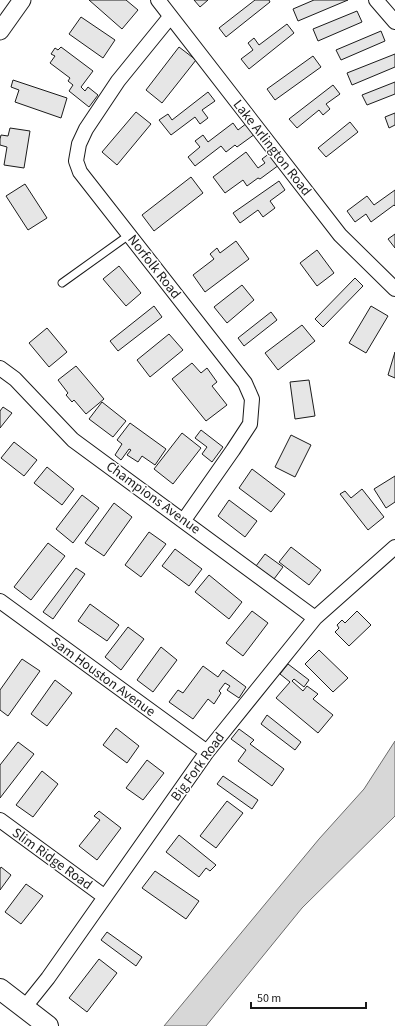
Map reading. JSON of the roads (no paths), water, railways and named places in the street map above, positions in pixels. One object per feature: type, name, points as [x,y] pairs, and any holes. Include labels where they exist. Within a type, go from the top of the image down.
[{"type":"main road","points":[[0,989],[48,1026]]},
{"type":"street","points":[[0,31],[22,0]]},
{"type":"street","name":"Lake Arlington Road","points":[[158,0],[340,235],[395,290]]},
{"type":"street","points":[[376,0],[395,22]]},
{"type":"street","name":"Norfolk Road","points":[[170,16],[118,81],[86,129],[79,144],[76,161],[80,172],[245,383],[252,399],[250,424],[184,520]]},
{"type":"street","name":"Champions Avenue","points":[[0,368],[15,379],[73,440],[184,520],[315,618]]},
{"type":"street","name":"Big Fork Road","points":[[24,1008],[48,978],[207,752],[315,618],[395,547]]},
{"type":"street","name":"Sam Houston Avenue","points":[[0,601],[207,752]]},
{"type":"street","name":"Slim Ridge Road","points":[[0,820],[105,897]]},
{"type":"lane","points":[[62,283],[129,235]]}]
